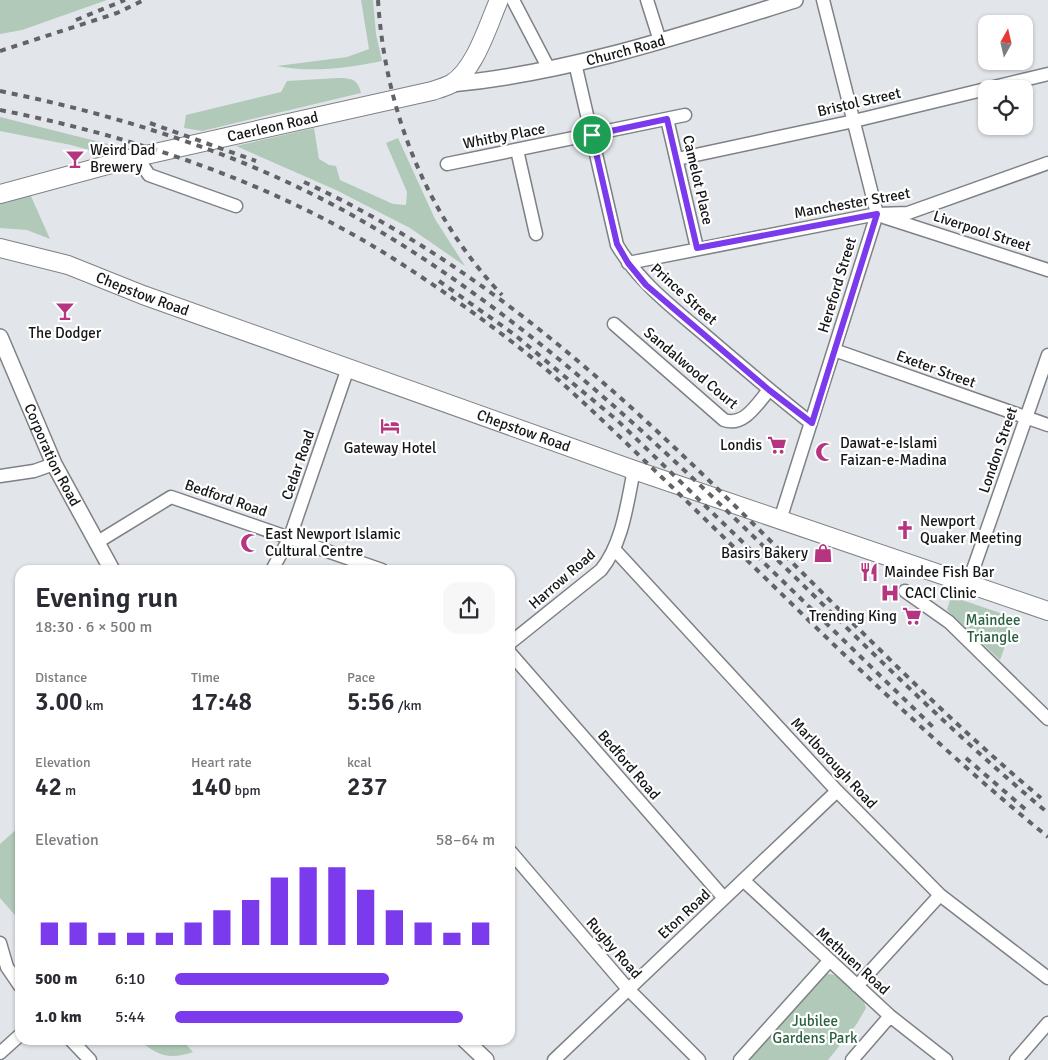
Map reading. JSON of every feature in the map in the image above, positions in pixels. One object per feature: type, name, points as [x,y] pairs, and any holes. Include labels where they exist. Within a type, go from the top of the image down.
[{"type":"main road","name":"Caerleon Road","points":[[0,194],[137,157],[432,91],[451,84],[463,74],[472,59],[499,0]]},
{"type":"main road","name":"Chepstow Road","points":[[2,251],[68,266],[634,470],[1048,611]]},
{"type":"street","points":[[513,0],[549,69]]},
{"type":"street","points":[[647,0],[660,41]]},
{"type":"street","name":"Church Road","points":[[451,84],[549,69],[575,63],[660,41],[795,0]]},
{"type":"street","points":[[823,0],[877,214]]},
{"type":"street","name":"Prince Street","points":[[575,63],[617,244],[628,263],[646,285],[769,390],[812,423]]},
{"type":"street","name":"Bristol Street","points":[[677,159],[854,121],[1048,74]]},
{"type":"street","name":"Whitby Place","points":[[447,164],[685,115]]},
{"type":"street","name":"Camelot Place","points":[[667,119],[697,248]]},
{"type":"street","points":[[517,150],[536,234]]},
{"type":"street","points":[[137,157],[149,175],[236,206]]},
{"type":"street","name":"Manchester Street","points":[[628,263],[877,214],[908,213],[1048,164]]},
{"type":"street","name":"Liverpool Street","points":[[877,214],[1048,270]]},
{"type":"street","name":"Hereford Street","points":[[780,520],[877,214]]},
{"type":"street","name":"Sandalwood Court","points":[[614,324],[724,420],[733,423],[742,420],[769,390]]},
{"type":"street","name":"Corporation Road","points":[[0,336],[5,359],[54,464],[109,565]]},
{"type":"street","name":"Exeter Street","points":[[834,350],[1048,425]]},
{"type":"street","name":"London Street","points":[[968,584],[1048,355]]},
{"type":"street","name":"Cedar Road","points":[[275,565],[290,537],[348,368]]},
{"type":"street","points":[[0,476],[34,471],[54,464]]},
{"type":"street","name":"Harrow Road","points":[[515,639],[601,570],[614,549],[634,470]]},
{"type":"street","name":"Bedford Road","points":[[96,543],[171,497],[368,565]]},
{"type":"street","name":"Marlborough Road","points":[[614,549],[837,791],[940,895],[1048,978]]},
{"type":"street","points":[[905,590],[949,622],[1048,719]]},
{"type":"street","name":"Bedford Road","points":[[515,659],[724,898]]},
{"type":"street","name":"Eton Road","points":[[554,1060],[837,791]]},
{"type":"street","name":"Rugby Road","points":[[515,857],[628,989],[699,1060]]},
{"type":"street","name":"Methuen Road","points":[[743,880],[890,1016],[946,1060]]},
{"type":"street","points":[[857,986],[940,895]]},
{"type":"street","points":[[0,943],[6,967],[15,979]]},
{"type":"street","points":[[740,1060],[829,961]]},
{"type":"street","points":[[852,1060],[890,1016]]},
{"type":"street","points":[[1016,1060],[1048,1022]]},
{"type":"street","points":[[0,1053],[15,1040]]},
{"type":"street","points":[[76,1045],[90,1060]]},
{"type":"street","points":[[470,1045],[486,1060]]},
{"type":"green space","points":[[0,0],[107,0],[22,30],[0,34]]},
{"type":"green space","points":[[361,0],[373,0],[376,34],[382,61],[329,69],[277,66],[347,57],[369,49]]},
{"type":"green space","points":[[338,78],[353,80],[358,85],[361,93],[202,131],[184,128],[186,115],[281,92],[287,81]]},
{"type":"green space","points":[[0,117],[116,146],[96,152],[0,131]]},
{"type":"green space","points":[[314,128],[319,159],[329,165],[336,166],[340,180],[393,204],[406,205],[407,192],[386,143],[398,138],[435,219],[465,266],[410,228],[336,190],[236,146]]},
{"type":"green space","points":[[30,194],[50,239],[27,230],[0,228],[0,200]]},
{"type":"green space","name":"Maindee Triangle","points":[[956,598],[1015,618],[1000,660],[947,610],[950,600]]},
{"type":"green space","points":[[15,830],[15,915],[0,898],[0,844]]},
{"type":"green space","name":"Jubilee Gardens Park","points":[[826,974],[839,977],[851,985],[861,996],[866,1008],[856,1025],[828,1060],[747,1060],[821,976]]},
{"type":"green space","points":[[146,1045],[187,1045],[193,1052],[170,1056],[152,1050]]},
{"type":"railway","points":[[76,20],[125,0]]},
{"type":"railway","points":[[0,51],[117,13],[144,0]]},
{"type":"railway","points":[[378,0],[382,41],[390,81],[400,121],[414,159],[431,196],[452,231],[475,264],[502,295]]},
{"type":"railway","points":[[0,91],[144,127],[238,161],[328,202],[371,226],[465,287],[554,355],[639,429],[721,505],[964,739],[1048,813]]},
{"type":"railway","points":[[0,110],[103,134],[154,149],[254,186],[349,232],[394,259],[453,299],[529,355],[579,398],[903,710],[1048,837]]},
{"type":"railway","points":[[150,123],[256,161]]},
{"type":"railway","points":[[304,182],[411,239],[510,307],[603,383],[692,464],[951,718],[1041,798]]},
{"type":"railway","points":[[439,281],[515,335],[618,421],[935,729]]},
{"type":"railway","points":[[966,758],[1025,809]]},
{"type":"place","name":"Weird Dad Brewery","points":[[75,159]]},
{"type":"place","name":"The Dodger","points":[[65,311]]},
{"type":"place","name":"Gateway Hotel","points":[[390,426]]},
{"type":"place","name":"Londis","points":[[777,445]]},
{"type":"place","name":"Dawat-e-Islami Faizan-e-Madina","points":[[825,452]]},
{"type":"place","name":"Newport Quaker Meeting","points":[[905,530]]},
{"type":"place","name":"East Newport Islamic Cultural Centre","points":[[250,543]]},
{"type":"place","name":"Basirs Bakery","points":[[823,553]]},
{"type":"place","name":"Maindee Fish Bar","points":[[869,572]]},
{"type":"place","name":"CACI Clinic","points":[[890,593]]},
{"type":"place","name":"Trending King","points":[[912,616]]},
{"type":"route","points":[[667,119],[697,248],[877,214],[812,423],[769,390],[646,285],[628,263],[617,244],[592,135],[667,119]]}]
